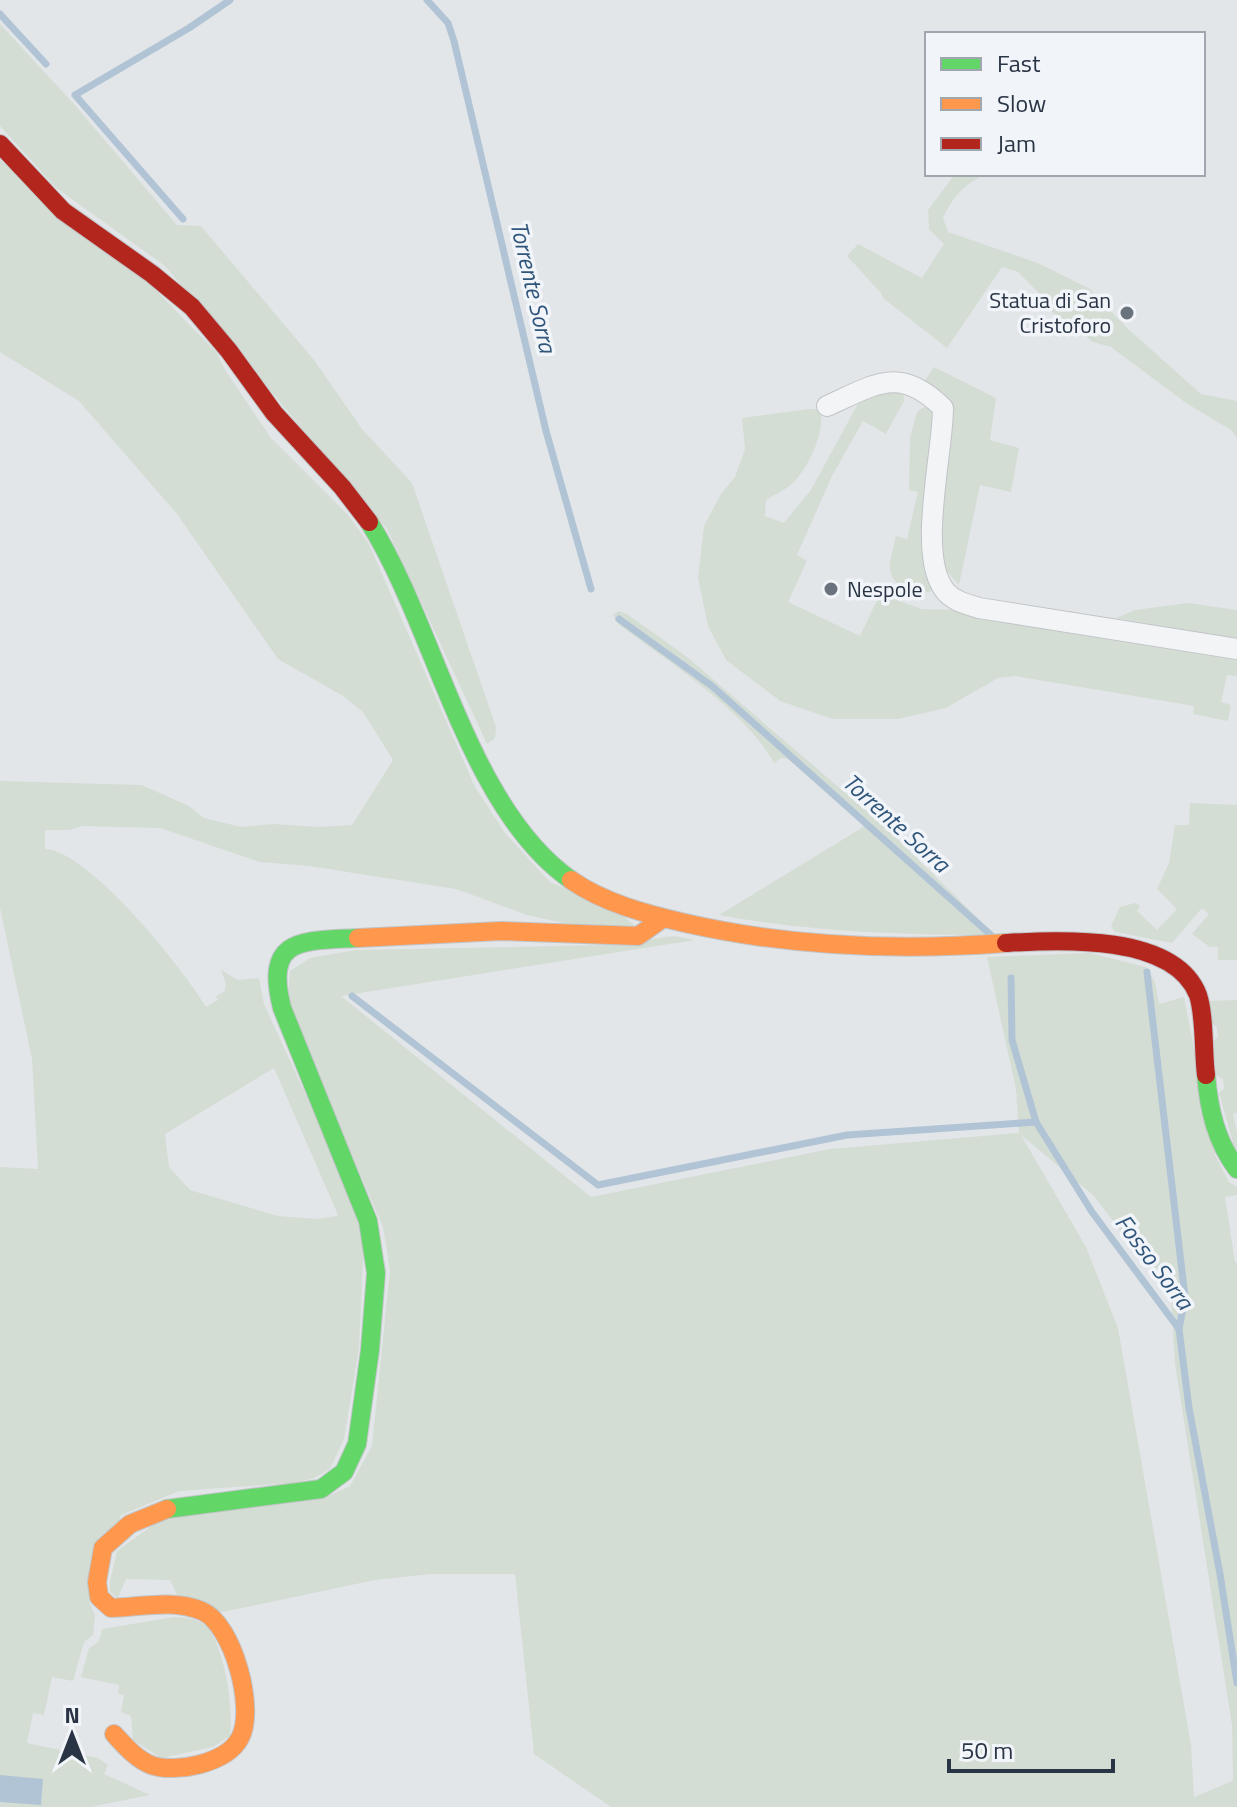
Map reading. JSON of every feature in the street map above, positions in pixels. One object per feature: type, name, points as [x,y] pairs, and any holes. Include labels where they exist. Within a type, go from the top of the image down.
[{"type":"street","points":[[0,144],[47,197],[74,220],[146,268],[199,314],[275,413],[361,509],[386,551],[488,778],[533,848],[584,890],[662,919],[726,932],[836,944],[926,948],[1083,942],[1124,946],[1174,964],[1198,996],[1213,1125],[1223,1149],[1237,1169]]},
{"type":"street","points":[[827,406],[874,385],[894,381],[911,384],[928,393],[943,408],[931,546],[935,572],[945,591],[958,602],[1237,649]]},
{"type":"street","points":[[114,1734],[133,1755],[160,1770],[185,1769],[220,1757],[241,1738],[246,1716],[245,1695],[227,1639],[216,1619],[197,1609],[176,1605],[111,1608],[99,1597],[97,1582],[103,1548],[130,1524],[157,1511],[182,1505],[321,1489],[344,1472],[357,1444],[370,1350],[376,1273],[372,1237],[282,1008],[277,986],[279,959],[286,950],[320,941],[440,932],[583,931],[638,936],[662,919]]},
{"type":"shaded area","points":[[0,24],[74,104],[177,225],[201,226],[314,360],[362,429],[412,483],[496,727],[495,738],[487,744],[387,529],[165,266],[55,187],[0,126]]},
{"type":"shaded area","points":[[0,160],[141,275],[217,353],[271,438],[349,516],[369,544],[475,787],[505,833],[550,882],[616,909],[637,928],[563,923],[527,915],[456,889],[309,866],[260,862],[160,828],[82,826],[69,830],[45,830],[45,849],[63,855],[109,889],[178,966],[206,1007],[225,991],[226,983],[221,970],[238,980],[259,978],[264,1004],[341,1171],[364,1241],[359,1348],[344,1439],[330,1469],[312,1479],[291,1483],[179,1491],[121,1515],[89,1602],[95,1615],[93,1635],[84,1642],[73,1681],[52,1677],[44,1715],[33,1713],[27,1743],[98,1758],[108,1765],[104,1774],[150,1795],[90,1807],[0,1807],[0,1167],[38,1169],[32,1059],[0,908],[0,781],[142,785],[189,806],[204,818],[241,827],[273,824],[319,827],[352,825],[393,760],[363,712],[343,696],[278,659],[177,514],[79,401],[0,352]],"holes":[[[274,1068],[338,1215],[317,1219],[278,1216],[190,1190],[169,1167],[165,1134]]]},
{"type":"shaded area","points":[[954,176],[982,176],[965,187],[950,204],[943,218],[948,232],[1038,263],[1090,289],[1127,328],[1201,394],[1237,401],[1237,438],[1231,430],[1186,403],[1111,347],[1093,342],[1052,312],[1039,293],[1018,272],[1002,267],[947,348],[883,298],[847,256],[858,244],[922,278],[944,244],[929,229],[928,210]]},
{"type":"shaded area","points":[[934,367],[996,398],[990,440],[1019,448],[1011,492],[980,485],[959,585],[945,569],[938,547],[949,436],[924,382]]},
{"type":"shaded area","points":[[878,390],[903,390],[904,401],[886,434],[863,421],[832,476],[797,555],[807,561],[788,602],[860,636],[880,594],[922,609],[953,610],[1237,655],[1237,676],[1227,675],[1221,702],[1231,705],[1228,721],[1193,714],[1194,706],[1015,676],[998,678],[946,708],[898,719],[833,719],[780,701],[726,660],[708,626],[698,578],[704,526],[721,494],[735,477],[745,449],[742,418],[809,409],[816,409],[821,415],[817,442],[804,469],[793,483],[766,500],[765,516],[784,523],[811,490],[861,398]]},
{"type":"shaded area","points":[[924,407],[936,410],[934,590],[915,592],[896,582],[890,566],[896,536],[907,539],[918,492],[909,490],[910,438],[917,412]]},
{"type":"shaded area","points":[[1188,603],[1237,610],[1237,639],[1116,618],[1135,610]]},
{"type":"shaded area","points":[[619,611],[687,657],[885,827],[995,935],[857,931],[719,915],[865,826],[788,759],[781,758],[774,763],[761,743],[724,705],[618,624],[613,615]]},
{"type":"shaded area","points":[[1190,803],[1237,805],[1237,960],[1218,960],[1218,947],[1210,947],[1192,934],[1209,914],[1202,908],[1172,943],[1115,932],[1111,926],[1120,907],[1135,903],[1140,906],[1137,911],[1157,930],[1177,909],[1157,889],[1169,863],[1175,825],[1189,825]]},
{"type":"shaded area","points":[[674,936],[695,940],[341,996],[591,1197],[830,1149],[1019,1133],[1016,1089],[987,957],[1090,953],[1146,967],[1155,982],[1159,1004],[1184,997],[1215,1155],[1229,1182],[1237,1187],[1237,1195],[1225,1197],[1237,1263],[1237,1807],[611,1807],[534,1754],[515,1574],[431,1574],[375,1580],[223,1612],[178,1597],[170,1580],[126,1579],[118,1598],[110,1592],[117,1551],[161,1519],[326,1497],[350,1486],[372,1446],[390,1270],[383,1227],[287,1003],[290,971],[310,958],[356,950],[606,945]],"holes":[[[1021,1135],[1094,1196],[1171,1297],[1175,1364],[1232,1725],[1233,1781],[1194,1797],[1191,1745],[1118,1328],[1086,1247]]]},
{"type":"shaded area","points":[[1237,1000],[1237,1113],[1233,1114],[1237,1157],[1219,1093],[1224,1089],[1223,1079],[1216,1075],[1213,1041],[1218,1037],[1217,1027],[1210,1023],[1206,1001]]},
{"type":"shaded area","points":[[174,1617],[201,1622],[214,1638],[227,1680],[230,1736],[213,1747],[161,1758],[133,1740],[131,1716],[121,1712],[124,1695],[118,1694],[119,1685],[81,1677],[89,1648],[98,1641],[102,1629]]},
{"type":"water","points":[[0,1775],[43,1779],[41,1805],[0,1802]]},
{"type":"waterway","points":[[183,219],[75,95],[189,28],[230,0]]},
{"type":"waterway","name":"Torrente Sorra","points":[[427,0],[448,23],[454,41],[546,431],[591,589]]},
{"type":"waterway","points":[[0,14],[46,64]]},
{"type":"waterway","name":"Torrente Sorra","points":[[619,619],[712,686],[992,936]]},
{"type":"waterway","points":[[1147,972],[1185,1297],[1179,1329]]},
{"type":"waterway","name":"Fosso Sorra","points":[[1011,978],[1012,1040],[1036,1122],[1092,1212],[1179,1329],[1189,1408],[1237,1683]]},
{"type":"waterway","points":[[352,996],[598,1185],[847,1135],[1036,1122]]},
{"type":"traffic: fast","points":[[369,522],[393,565],[479,763],[505,808],[535,848],[571,880]]},
{"type":"traffic: fast","points":[[167,1509],[321,1489],[344,1472],[357,1444],[370,1350],[376,1273],[368,1221],[282,1008],[278,968],[283,955],[304,943],[358,938]]},
{"type":"traffic: fast","points":[[1206,1075],[1215,1125],[1237,1169]]},
{"type":"traffic: slow","points":[[571,880],[597,895],[640,912],[764,937],[885,947],[1006,943]]},
{"type":"traffic: slow","points":[[358,938],[501,931],[638,936],[662,919]]},
{"type":"traffic: slow","points":[[114,1734],[131,1752],[151,1765],[174,1768],[200,1764],[224,1754],[240,1738],[244,1725],[245,1708],[239,1668],[223,1632],[213,1619],[202,1611],[180,1605],[111,1608],[99,1597],[97,1582],[103,1548],[130,1524],[167,1509]]},
{"type":"traffic: jam","points":[[0,144],[63,211],[152,274],[192,307],[274,413],[342,487],[369,522]]},
{"type":"traffic: jam","points":[[1006,943],[1055,941],[1113,945],[1165,960],[1185,975],[1198,995],[1206,1075]]},
{"type":"place","name":"Statua di San Cristoforo","points":[[1127,313]]},
{"type":"place","name":"Nespole","points":[[831,589]]}]
